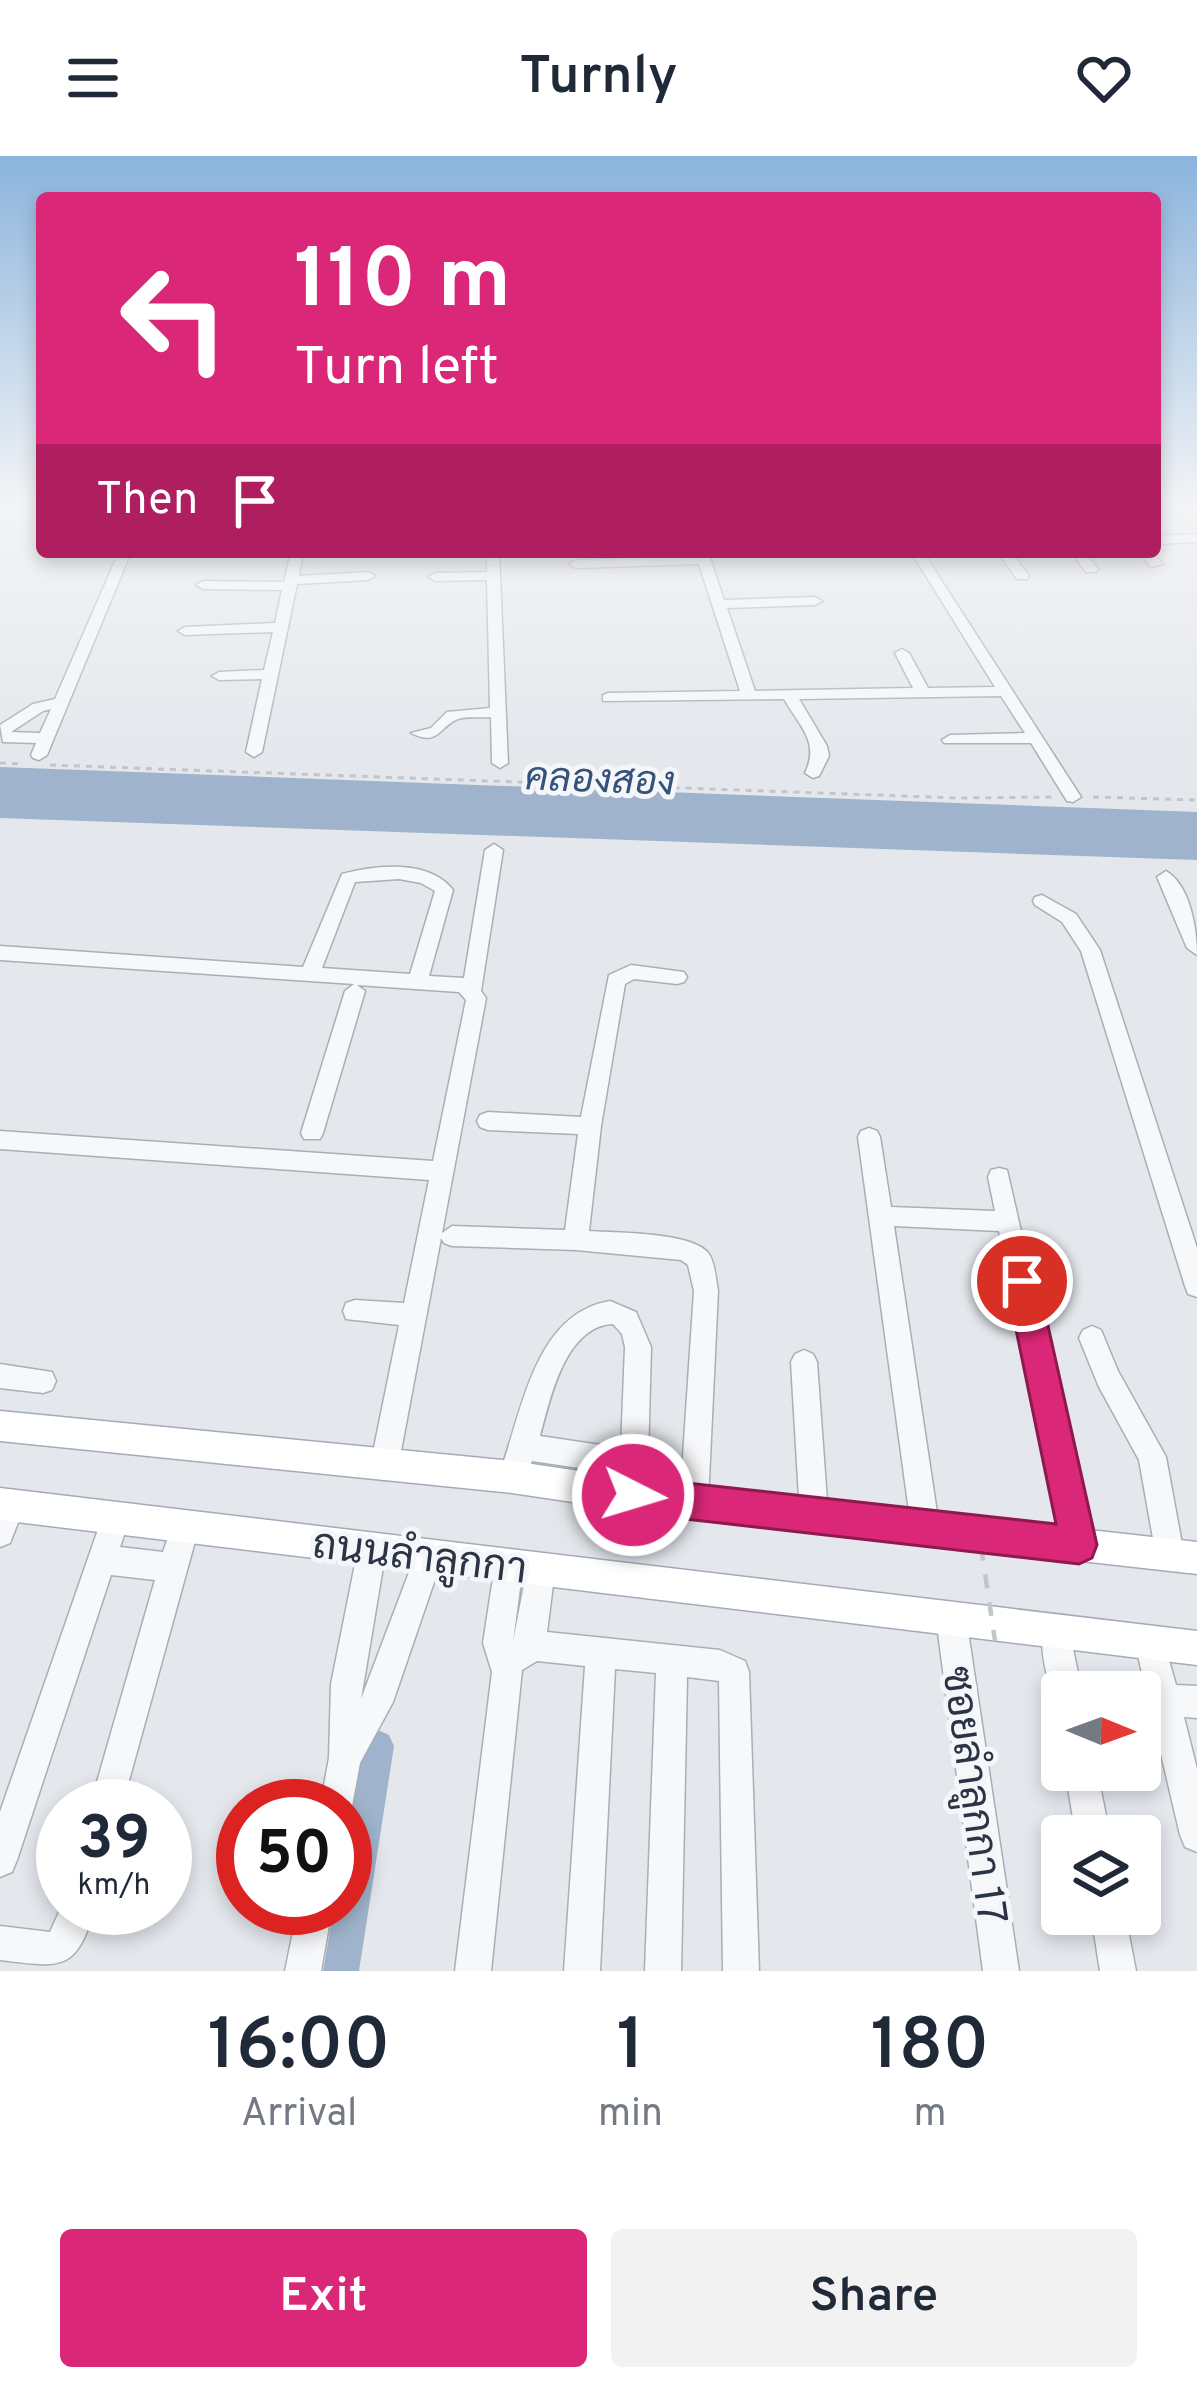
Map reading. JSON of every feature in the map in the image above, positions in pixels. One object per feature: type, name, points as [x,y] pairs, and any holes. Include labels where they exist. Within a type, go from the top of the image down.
[{"type":"main road","points":[[0,1426],[384,1467],[518,1462],[634,1479],[694,1501],[1183,1557]]},
{"type":"main road","name":"ถนนลำลูกกา","points":[[4,1514],[116,1518],[1197,1648]]},
{"type":"street","points":[[61,703],[38,706],[2,731],[41,756],[109,588]]},
{"type":"street","points":[[254,752],[289,588]]},
{"type":"street","points":[[494,588],[500,763]]},
{"type":"street","points":[[714,588],[749,696]]},
{"type":"street","points":[[941,588],[1073,797]]},
{"type":"street","points":[[719,604],[815,601]]},
{"type":"street","points":[[185,631],[280,627]]},
{"type":"street","points":[[902,653],[923,692]]},
{"type":"street","points":[[219,676],[270,674]]},
{"type":"street","points":[[608,698],[1006,691]]},
{"type":"street","points":[[789,695],[819,746],[821,756],[813,773]]},
{"type":"street","points":[[418,733],[435,732],[452,715],[499,712]]},
{"type":"street","points":[[950,740],[1036,738]]},
{"type":"street","points":[[472,990],[494,850]]},
{"type":"street","points":[[316,974],[348,878],[360,874],[430,878],[444,890],[418,981]]},
{"type":"street","points":[[1166,877],[1197,948]]},
{"type":"street","points":[[1042,901],[1069,918],[1090,950],[1197,1286]]},
{"type":"street","points":[[0,952],[418,981],[464,985],[472,990],[476,998],[384,1467]]},
{"type":"street","points":[[576,1240],[616,980],[632,972],[677,976]]},
{"type":"street","points":[[316,974],[334,987],[355,991],[394,980]]},
{"type":"street","points":[[311,1133],[355,991]]},
{"type":"street","points":[[488,1121],[590,1126]]},
{"type":"street","points":[[869,1137],[925,1526]]},
{"type":"street","points":[[0,1140],[440,1171]]},
{"type":"street","points":[[999,1178],[1079,1545]]},
{"type":"street","points":[[881,1216],[1009,1221]]},
{"type":"street","points":[[452,1236],[576,1240],[686,1250],[699,1258],[706,1291],[694,1501]]},
{"type":"street","points":[[355,1311],[413,1316]]},
{"type":"street","points":[[518,1462],[550,1367],[566,1339],[588,1317],[612,1312],[626,1317],[638,1347],[634,1479]]},
{"type":"street","points":[[1092,1338],[1152,1457],[1183,1557]]},
{"type":"street","points":[[804,1363],[814,1515]]},
{"type":"street","points":[[0,1376],[43,1381]]},
{"type":"street","points":[[0,1860],[116,1518]]},
{"type":"street","points":[[114,1779],[185,1527]]},
{"type":"street","points":[[341,1779],[346,1684],[372,1549]]},
{"type":"street","points":[[345,1759],[377,1702],[429,1556]]},
{"type":"street","points":[[102,1559],[173,1568]]},
{"type":"street","points":[[507,1672],[530,1645],[525,1567]]},
{"type":"street","points":[[473,1971],[507,1672],[498,1643],[525,1567]]},
{"type":"street","name":"ซอยลำลูกกา 17","points":[[951,1618],[1001,1971]]},
{"type":"street","points":[[1056,1631],[1063,1671]]},
{"type":"street","points":[[1150,1642],[1197,1835]]},
{"type":"street","points":[[530,1645],[728,1667],[736,1680],[741,1971]]},
{"type":"street","points":[[582,1971],[601,1653]]},
{"type":"street","points":[[663,1971],[672,1660]]},
{"type":"street","points":[[1164,1700],[1197,1702]]},
{"type":"street","points":[[0,1943],[57,1950],[70,1935]]},
{"type":"street","points":[[303,1971],[310,1935]]},
{"type":"street","points":[[1112,1935],[1118,1971]]},
{"type":"path","points":[[0,763],[41,756],[958,798]]},
{"type":"path","points":[[977,1519],[995,1641]]},
{"type":"water","points":[[0,767],[1197,812],[1197,860],[0,818]]},
{"type":"waterway","points":[[341,1971],[378,1746]]},
{"type":"route","points":[[633,1495],[1079,1545],[1022,1281]]},
{"type":"water label","name":"คลองสอง","points":[[600,778]]}]
